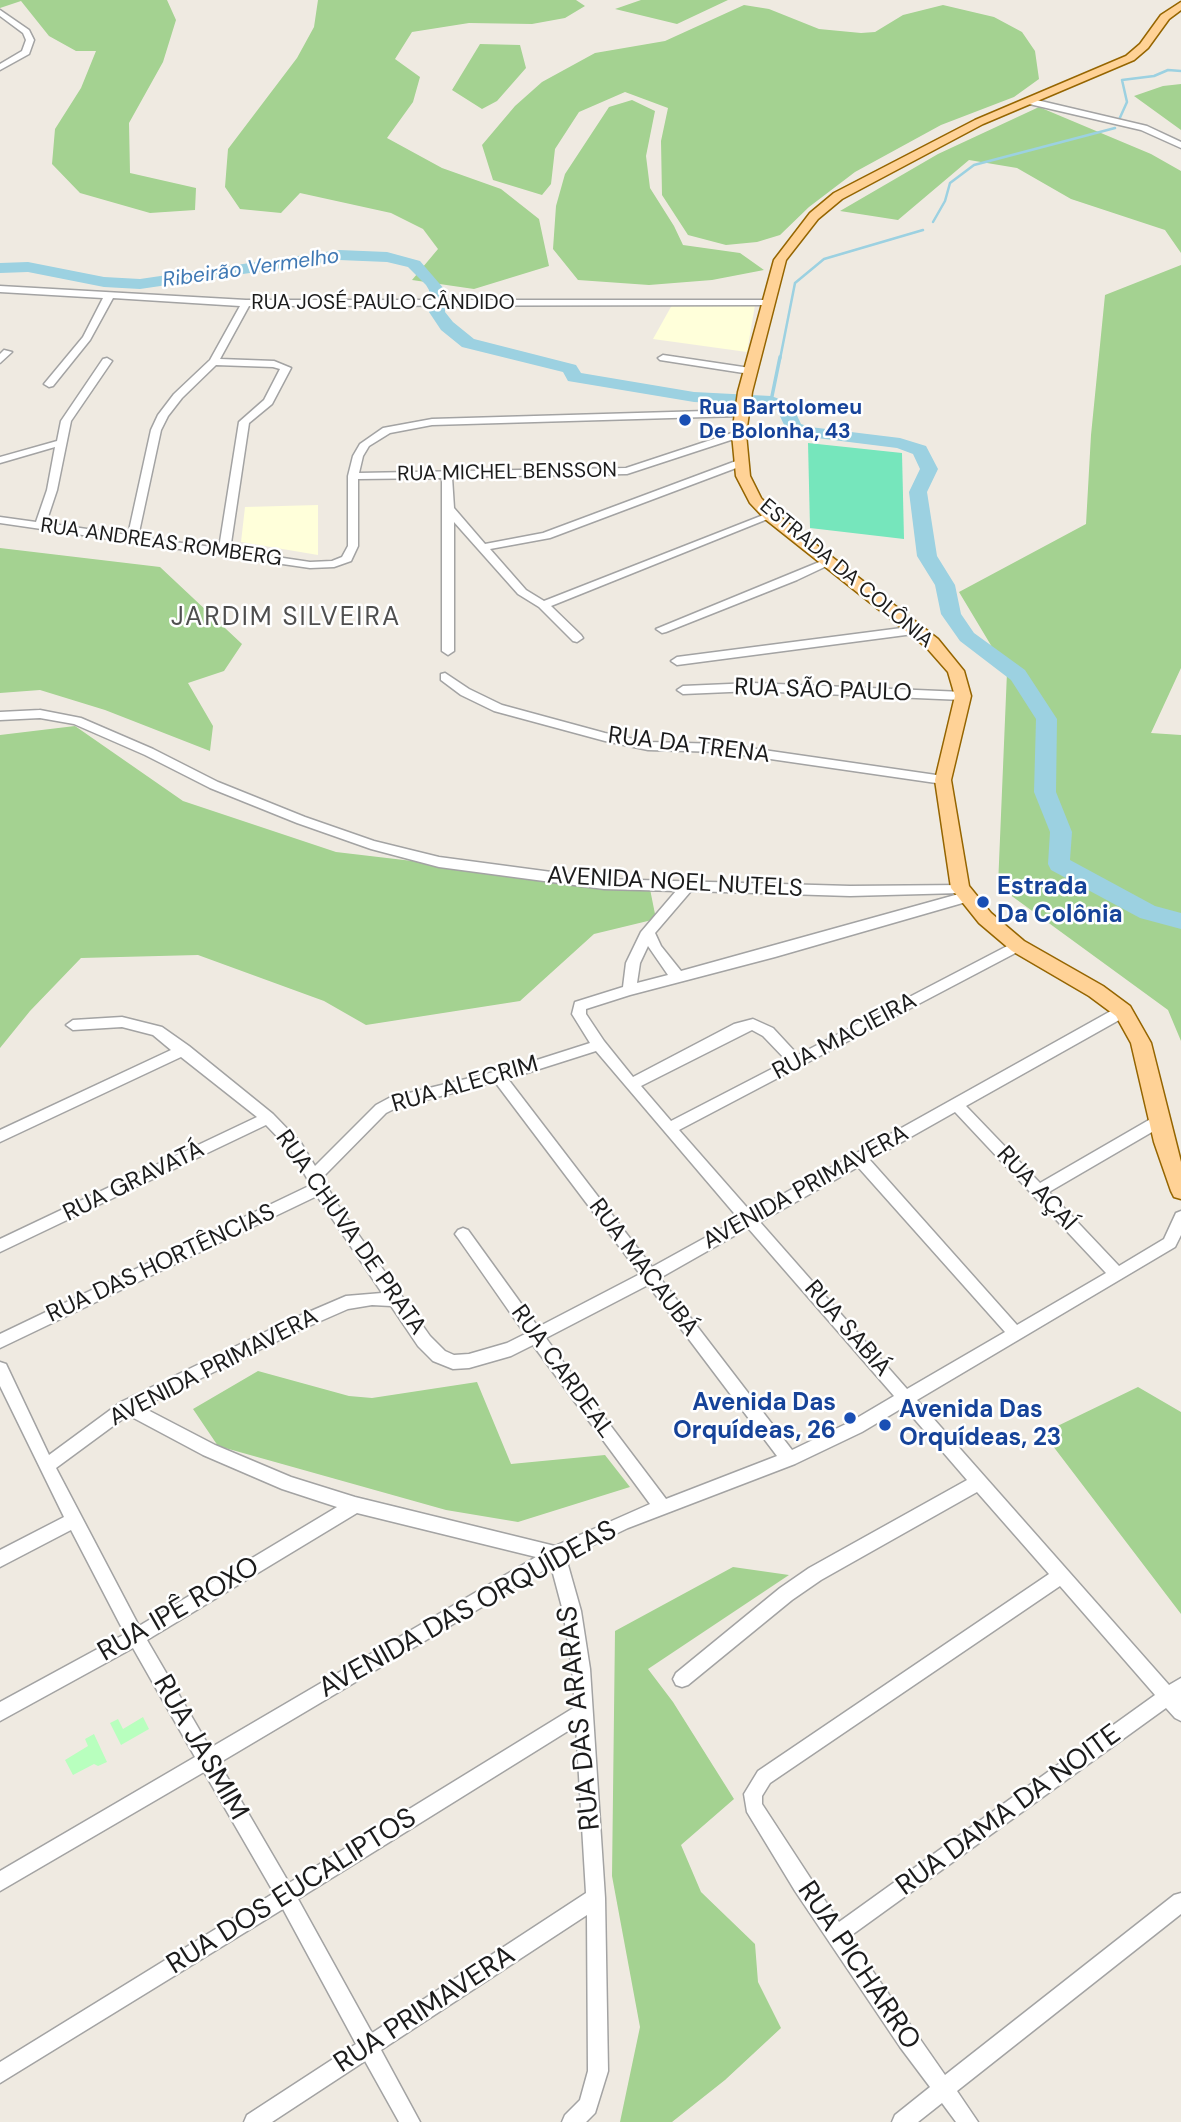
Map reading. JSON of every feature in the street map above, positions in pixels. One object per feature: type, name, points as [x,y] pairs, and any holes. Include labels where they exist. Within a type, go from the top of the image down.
[{"type":"main road","name":"ESTRADA DA COLÔNIA","points":[[963,696],[956,671],[948,660],[917,631],[770,516],[755,500],[740,463],[739,434],[750,371],[780,260],[814,216],[838,196],[928,148],[1028,100],[1130,58],[1143,47],[1165,17],[1181,5]]},
{"type":"main road","points":[[963,696],[943,780],[952,849],[963,892],[985,918],[1018,946],[1096,991],[1123,1011],[1141,1043],[1170,1165],[1181,1191]]},
{"type":"street","points":[[0,12],[26,32],[30,40],[26,52],[0,68]]},
{"type":"street","points":[[1028,100],[1144,128],[1181,145]]},
{"type":"street","name":"RUA JOSÉ PAULO CÂNDIDO","points":[[0,289],[246,303],[767,302]]},
{"type":"street","points":[[49,384],[87,338],[109,296]]},
{"type":"street","points":[[132,540],[156,430],[163,415],[178,396],[214,362],[246,303]]},
{"type":"street","points":[[663,358],[750,371]]},
{"type":"street","points":[[40,526],[52,490],[66,421],[107,361]]},
{"type":"street","points":[[214,362],[286,368],[268,402],[244,422],[223,552]]},
{"type":"street","points":[[353,476],[358,456],[365,444],[387,430],[416,423],[743,402]]},
{"type":"street","name":"RUA MICHEL BENSSON","points":[[353,476],[627,471],[739,434]]},
{"type":"street","points":[[0,460],[63,443]]},
{"type":"street","points":[[485,547],[546,536],[740,463]]},
{"type":"street","points":[[447,475],[448,651]]},
{"type":"street","name":"RUA ANDREAS ROMBERG","points":[[0,520],[322,566],[341,562],[351,555],[353,476]]},
{"type":"street","points":[[449,509],[522,592],[543,605],[577,638]]},
{"type":"street","points":[[543,605],[770,516]]},
{"type":"street","points":[[662,629],[793,578],[829,561]]},
{"type":"street","points":[[677,661],[917,631]]},
{"type":"street","name":"RUA DA TRENA","points":[[444,677],[465,692],[498,708],[648,746],[722,748],[943,780]]},
{"type":"street","name":"RUA SÃO PAULO","points":[[683,690],[753,687],[963,696]]},
{"type":"street","name":"AVENIDA NOEL NUTELS","points":[[0,716],[40,714],[77,722],[149,752],[214,785],[389,851],[525,875],[604,884],[963,892]]},
{"type":"street","points":[[687,887],[648,932],[634,963],[629,990],[788,949],[963,892]]},
{"type":"street","points":[[648,932],[655,948],[677,976]]},
{"type":"street","name":"RUA MACIEIRA","points":[[671,1128],[1018,946]]},
{"type":"street","name":"RUA SABIÁ","points":[[629,990],[580,1006],[581,1020],[599,1045],[1061,1576],[1175,1692],[1181,1712]]},
{"type":"street","name":"AVENIDA PRIMAVERA","points":[[485,1358],[511,1349],[648,1277],[1123,1011]]},
{"type":"street","name":"RUA CHUVA DE PRATA","points":[[73,1025],[122,1022],[157,1031],[268,1118],[296,1147],[334,1211],[424,1341],[439,1356],[453,1362],[485,1358]]},
{"type":"street","points":[[631,1084],[739,1028],[753,1024],[768,1032],[797,1063]]},
{"type":"street","name":"RUA ALECRIM","points":[[318,1181],[371,1119],[394,1102],[498,1076],[599,1045]]},
{"type":"street","points":[[0,1136],[184,1051]]},
{"type":"street","name":"RUA MACAUBÁ","points":[[498,1076],[648,1277],[789,1459]]},
{"type":"street","name":"RUA AÇAÍ","points":[[956,1104],[1116,1273]]},
{"type":"street","name":"RUA GRAVATÁ","points":[[0,1246],[268,1118]]},
{"type":"street","points":[[1038,1191],[1159,1121]]},
{"type":"street","points":[[860,1159],[1016,1335]]},
{"type":"street","name":"RUA DAS HORTÊNCIAS","points":[[0,1341],[318,1181]]},
{"type":"street","points":[[1175,1245],[1181,1216]]},
{"type":"street","name":"RUA CARDEAL","points":[[463,1234],[663,1508]]},
{"type":"street","name":"AVENIDA DAS ORQUÍDEAS","points":[[0,1882],[556,1554],[663,1508],[789,1459],[856,1427],[1016,1335],[1116,1273],[1175,1245]]},
{"type":"street","name":"AVENIDA PRIMAVERA","points":[[46,1466],[127,1407],[328,1309],[372,1299],[394,1300]]},
{"type":"street","name":"RUA JASMIM","points":[[0,1369],[46,1466],[136,1637],[286,1896],[410,2122]]},
{"type":"street","points":[[127,1407],[220,1455],[288,1484],[355,1506],[556,1554]]},
{"type":"street","points":[[682,1679],[786,1594],[815,1574],[980,1482]]},
{"type":"street","name":"RUA IPÊ ROXO","points":[[0,1712],[136,1637],[355,1506]]},
{"type":"street","points":[[0,1559],[75,1520]]},
{"type":"street","name":"RUA DAS ARARAS","points":[[556,1554],[572,1611],[584,1711],[596,1898],[598,2071],[588,2106],[572,2122]]},
{"type":"street","name":"RUA PICHARRO","points":[[968,2122],[836,1935],[753,1806],[753,1794],[764,1777],[1061,1576]]},
{"type":"street","name":"RUA DAMA DA NOITE","points":[[836,1935],[1175,1692]]},
{"type":"street","name":"RUA DOS EUCALIPTOS","points":[[0,2073],[584,1711]]},
{"type":"street","name":"RUA PRIMAVERA","points":[[254,2122],[596,1898]]},
{"type":"street","points":[[902,2122],[1181,1902]]},
{"type":"shaded area","points":[[672,305],[755,305],[747,352],[653,339]]},
{"type":"shaded area","points":[[318,505],[318,555],[241,542],[245,507]]},
{"type":"green space","points":[[0,0],[167,0],[176,20],[163,62],[129,123],[130,173],[196,188],[195,210],[150,213],[80,193],[52,164],[55,129],[81,88],[96,51],[76,51],[49,36],[21,1],[0,8]]},
{"type":"green space","points":[[318,0],[576,0],[585,6],[565,18],[532,24],[469,23],[412,32],[395,59],[420,77],[413,102],[387,138],[442,168],[501,189],[539,219],[549,266],[474,289],[412,280],[438,249],[423,229],[391,213],[300,193],[281,213],[240,209],[225,187],[228,149],[297,58],[314,27]]},
{"type":"green space","points":[[641,0],[728,0],[677,24],[615,9]]},
{"type":"green space","points":[[744,5],[769,9],[819,29],[861,33],[875,32],[903,15],[943,5],[994,17],[1022,32],[1035,51],[1039,79],[1014,97],[941,125],[855,172],[809,207],[780,235],[757,242],[726,245],[688,235],[662,195],[661,141],[668,108],[625,92],[579,112],[555,149],[551,184],[542,195],[493,180],[482,145],[515,106],[542,82],[595,53],[665,41]]},
{"type":"green space","points":[[480,44],[520,45],[526,68],[497,101],[482,109],[452,90]]},
{"type":"green space","points":[[1181,84],[1181,130],[1134,96],[1163,86]]},
{"type":"green space","points":[[632,100],[655,111],[646,156],[650,188],[683,245],[740,253],[764,270],[712,280],[649,285],[578,280],[553,249],[556,206],[565,174],[609,107]]},
{"type":"green space","points":[[1039,107],[1151,154],[1181,171],[1181,253],[1165,230],[1071,199],[1017,168],[969,160],[898,220],[840,211],[938,154]]},
{"type":"green space","points":[[1181,265],[1181,668],[1151,733],[1181,735],[1181,1041],[1168,1010],[998,886],[1007,672],[959,592],[1086,524],[1091,435],[1105,295]]},
{"type":"green space","points":[[808,443],[902,453],[904,539],[810,528]]},
{"type":"green space","points":[[0,548],[160,567],[242,644],[224,671],[188,683],[213,726],[210,751],[105,710],[40,690],[0,693]]},
{"type":"green space","points":[[75,726],[183,801],[336,852],[650,889],[656,919],[594,934],[520,1001],[366,1025],[324,1001],[198,955],[81,958],[30,1011],[0,1048],[0,735]]},
{"type":"green space","points":[[258,1371],[349,1396],[372,1398],[477,1382],[511,1464],[605,1455],[630,1487],[518,1522],[446,1510],[218,1446],[193,1409]]},
{"type":"green space","points":[[1138,1387],[1181,1412],[1181,1614],[1043,1433]]},
{"type":"green space","points":[[733,1567],[789,1575],[648,1669],[673,1702],[734,1799],[681,1845],[701,1892],[755,1944],[758,1982],[781,2028],[725,2080],[672,2122],[620,2122],[640,2027],[612,1876],[615,1631]]},
{"type":"green space","points":[[143,1717],[149,1729],[121,1745],[110,1723],[118,1719],[123,1729]]},
{"type":"green space","points":[[94,1734],[107,1762],[98,1766],[94,1764],[73,1775],[65,1760],[88,1746],[85,1739]]},
{"type":"waterway","points":[[1118,122],[1127,102],[1122,80],[1154,76],[1168,70],[1181,71]]},
{"type":"waterway","points":[[933,222],[945,201],[950,183],[974,165],[1115,128]]},
{"type":"waterway","points":[[780,359],[795,283],[824,259],[923,230]]},
{"type":"waterway","name":"Ribeirão Vermelho","points":[[0,268],[28,267],[104,282],[140,284],[339,255],[387,257],[414,264],[433,283],[437,290],[437,312],[447,326],[468,343],[570,369],[574,377],[694,397],[771,401],[785,407],[793,427],[807,432],[900,443],[920,450],[929,469],[918,492],[927,556],[945,585],[951,614],[967,637],[1018,675],[1047,719],[1045,792],[1061,832],[1059,864],[1148,912],[1181,921]]},
{"type":"waterway","points":[[771,401],[780,357]]},
{"type":"place","name":"Rua Bartolomeu De Bolonha, 43","points":[[685,420]]},
{"type":"place","name":"Estrada Da Colônia","points":[[983,902]]},
{"type":"place","name":"Avenida Das Orquídeas, 26","points":[[850,1418]]},
{"type":"place","name":"Avenida Das Orquídeas, 23","points":[[885,1425]]},
{"type":"district","name":"JARDIM SILVEIRA","points":[[286,618]]}]
